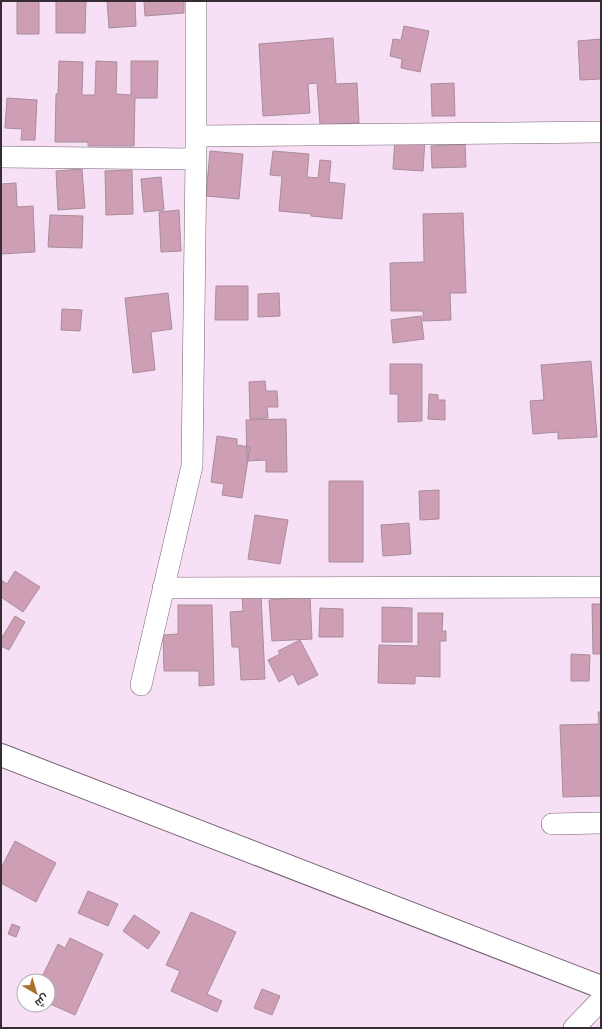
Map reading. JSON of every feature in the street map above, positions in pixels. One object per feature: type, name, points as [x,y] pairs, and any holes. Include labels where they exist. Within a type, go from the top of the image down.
[{"type":"street","points":[[141,685],[192,466],[196,159],[196,1]]},
{"type":"street","points":[[196,136],[601,132]]},
{"type":"street","points":[[1,157],[196,159]]},
{"type":"street","points":[[164,588],[601,587]]},
{"type":"street","points":[[1,755],[601,987]]},
{"type":"street","points":[[552,824],[601,823]]},
{"type":"street","points":[[574,1028],[601,1000]]},
{"type":"building","points":[[17,1],[39,1],[39,34],[17,34]]},
{"type":"building","points":[[56,1],[86,1],[85,33],[56,33]]},
{"type":"building","points":[[107,1],[135,1],[136,26],[109,28]]},
{"type":"building","points":[[144,1],[184,1],[184,13],[145,16]]},
{"type":"building","points":[[404,26],[429,31],[420,72],[401,68],[402,59],[390,56],[393,39],[401,40]]},
{"type":"building","points":[[333,38],[336,84],[357,83],[359,123],[320,125],[317,83],[308,84],[310,113],[263,116],[259,44]]},
{"type":"building","points":[[601,39],[601,79],[580,80],[578,41]]},
{"type":"building","points":[[59,61],[83,62],[82,95],[95,95],[96,61],[117,62],[116,94],[131,95],[131,61],[158,61],[157,98],[135,98],[134,146],[88,146],[88,142],[55,142],[56,94],[58,94]]},
{"type":"building","points":[[454,83],[455,116],[432,116],[431,84]]},
{"type":"building","points":[[7,98],[37,100],[35,140],[21,140],[22,129],[5,128]]},
{"type":"building","points":[[395,138],[425,140],[423,171],[393,169]]},
{"type":"building","points":[[465,144],[466,167],[432,168],[431,146]]},
{"type":"building","points":[[210,151],[243,154],[239,199],[206,196]]},
{"type":"building","points":[[273,151],[309,154],[307,177],[318,178],[320,160],[331,161],[329,182],[345,184],[342,219],[279,211],[282,176],[270,175]]},
{"type":"building","points":[[82,169],[85,208],[58,210],[56,171]]},
{"type":"building","points":[[132,170],[133,214],[106,215],[105,171]]},
{"type":"building","points":[[161,177],[164,210],[144,212],[141,179]]},
{"type":"building","points":[[16,183],[17,207],[33,206],[35,252],[1,254],[1,184]]},
{"type":"building","points":[[179,210],[181,251],[161,252],[159,212]]},
{"type":"building","points":[[463,213],[466,293],[450,293],[451,320],[423,321],[423,311],[391,311],[390,263],[424,262],[423,214]]},
{"type":"building","points":[[50,215],[83,216],[82,248],[48,247]]},
{"type":"building","points":[[216,286],[248,286],[248,320],[215,320]]},
{"type":"building","points":[[168,293],[172,329],[151,332],[155,370],[133,373],[125,298]]},
{"type":"building","points":[[279,293],[280,316],[258,317],[258,294]]},
{"type":"building","points":[[62,309],[82,310],[80,331],[61,330]]},
{"type":"building","points":[[421,316],[424,339],[393,343],[391,320]]},
{"type":"building","points":[[591,361],[597,437],[558,439],[558,432],[533,434],[530,401],[544,400],[541,365]]},
{"type":"building","points":[[390,364],[422,364],[422,421],[398,422],[398,394],[390,394]]},
{"type":"building","points":[[265,381],[266,391],[277,391],[278,407],[267,407],[268,418],[250,419],[249,382]]},
{"type":"building","points":[[429,394],[438,395],[438,400],[445,400],[445,420],[428,419]]},
{"type":"building","points":[[286,419],[287,472],[266,472],[266,460],[247,461],[246,420]]},
{"type":"building","points":[[217,436],[237,439],[237,445],[250,447],[242,498],[222,495],[224,484],[211,482]]},
{"type":"building","points":[[329,481],[363,481],[363,562],[329,562]]},
{"type":"building","points":[[439,490],[439,519],[420,520],[419,491]]},
{"type":"building","points":[[255,515],[288,520],[280,564],[248,559]]},
{"type":"building","points":[[409,523],[411,554],[383,556],[381,525]]},
{"type":"building","points":[[15,571],[40,587],[23,612],[1,597],[1,580],[7,584]]},
{"type":"building","points":[[261,595],[265,679],[241,680],[239,647],[232,647],[230,612],[243,611],[242,596]]},
{"type":"building","points":[[310,597],[312,639],[272,641],[269,600]]},
{"type":"building","points":[[592,604],[601,604],[601,654],[593,654]]},
{"type":"building","points":[[178,605],[212,605],[214,685],[199,686],[199,671],[164,671],[163,635],[178,634]]},
{"type":"building","points":[[382,607],[412,608],[412,642],[382,642]]},
{"type":"building","points":[[320,608],[343,609],[343,637],[319,637]]},
{"type":"building","points":[[418,613],[443,613],[442,631],[446,631],[446,641],[440,641],[440,677],[415,676],[415,684],[378,683],[379,645],[418,646]]},
{"type":"building","points":[[15,616],[25,622],[9,650],[1,646],[1,639]]},
{"type":"building","points":[[300,640],[318,675],[298,685],[293,674],[279,682],[268,660],[280,654],[278,651]]},
{"type":"building","points":[[571,654],[590,655],[589,681],[571,681]]},
{"type":"building","points":[[598,712],[601,712],[601,796],[563,797],[560,725],[599,724]]},
{"type":"building","points":[[15,841],[56,863],[36,902],[1,883],[1,868]]},
{"type":"building","points":[[88,891],[118,904],[108,926],[78,913]]},
{"type":"building","points":[[191,912],[236,932],[207,994],[222,1001],[217,1012],[171,991],[180,971],[166,965]]},
{"type":"building","points":[[134,915],[160,932],[148,949],[123,931]]},
{"type":"building","points":[[12,924],[20,927],[16,937],[8,934]]},
{"type":"building","points":[[70,938],[103,954],[75,1015],[56,1007],[56,973],[44,973],[58,944],[65,948]]},
{"type":"building","points":[[262,989],[280,996],[272,1015],[254,1008]]}]
